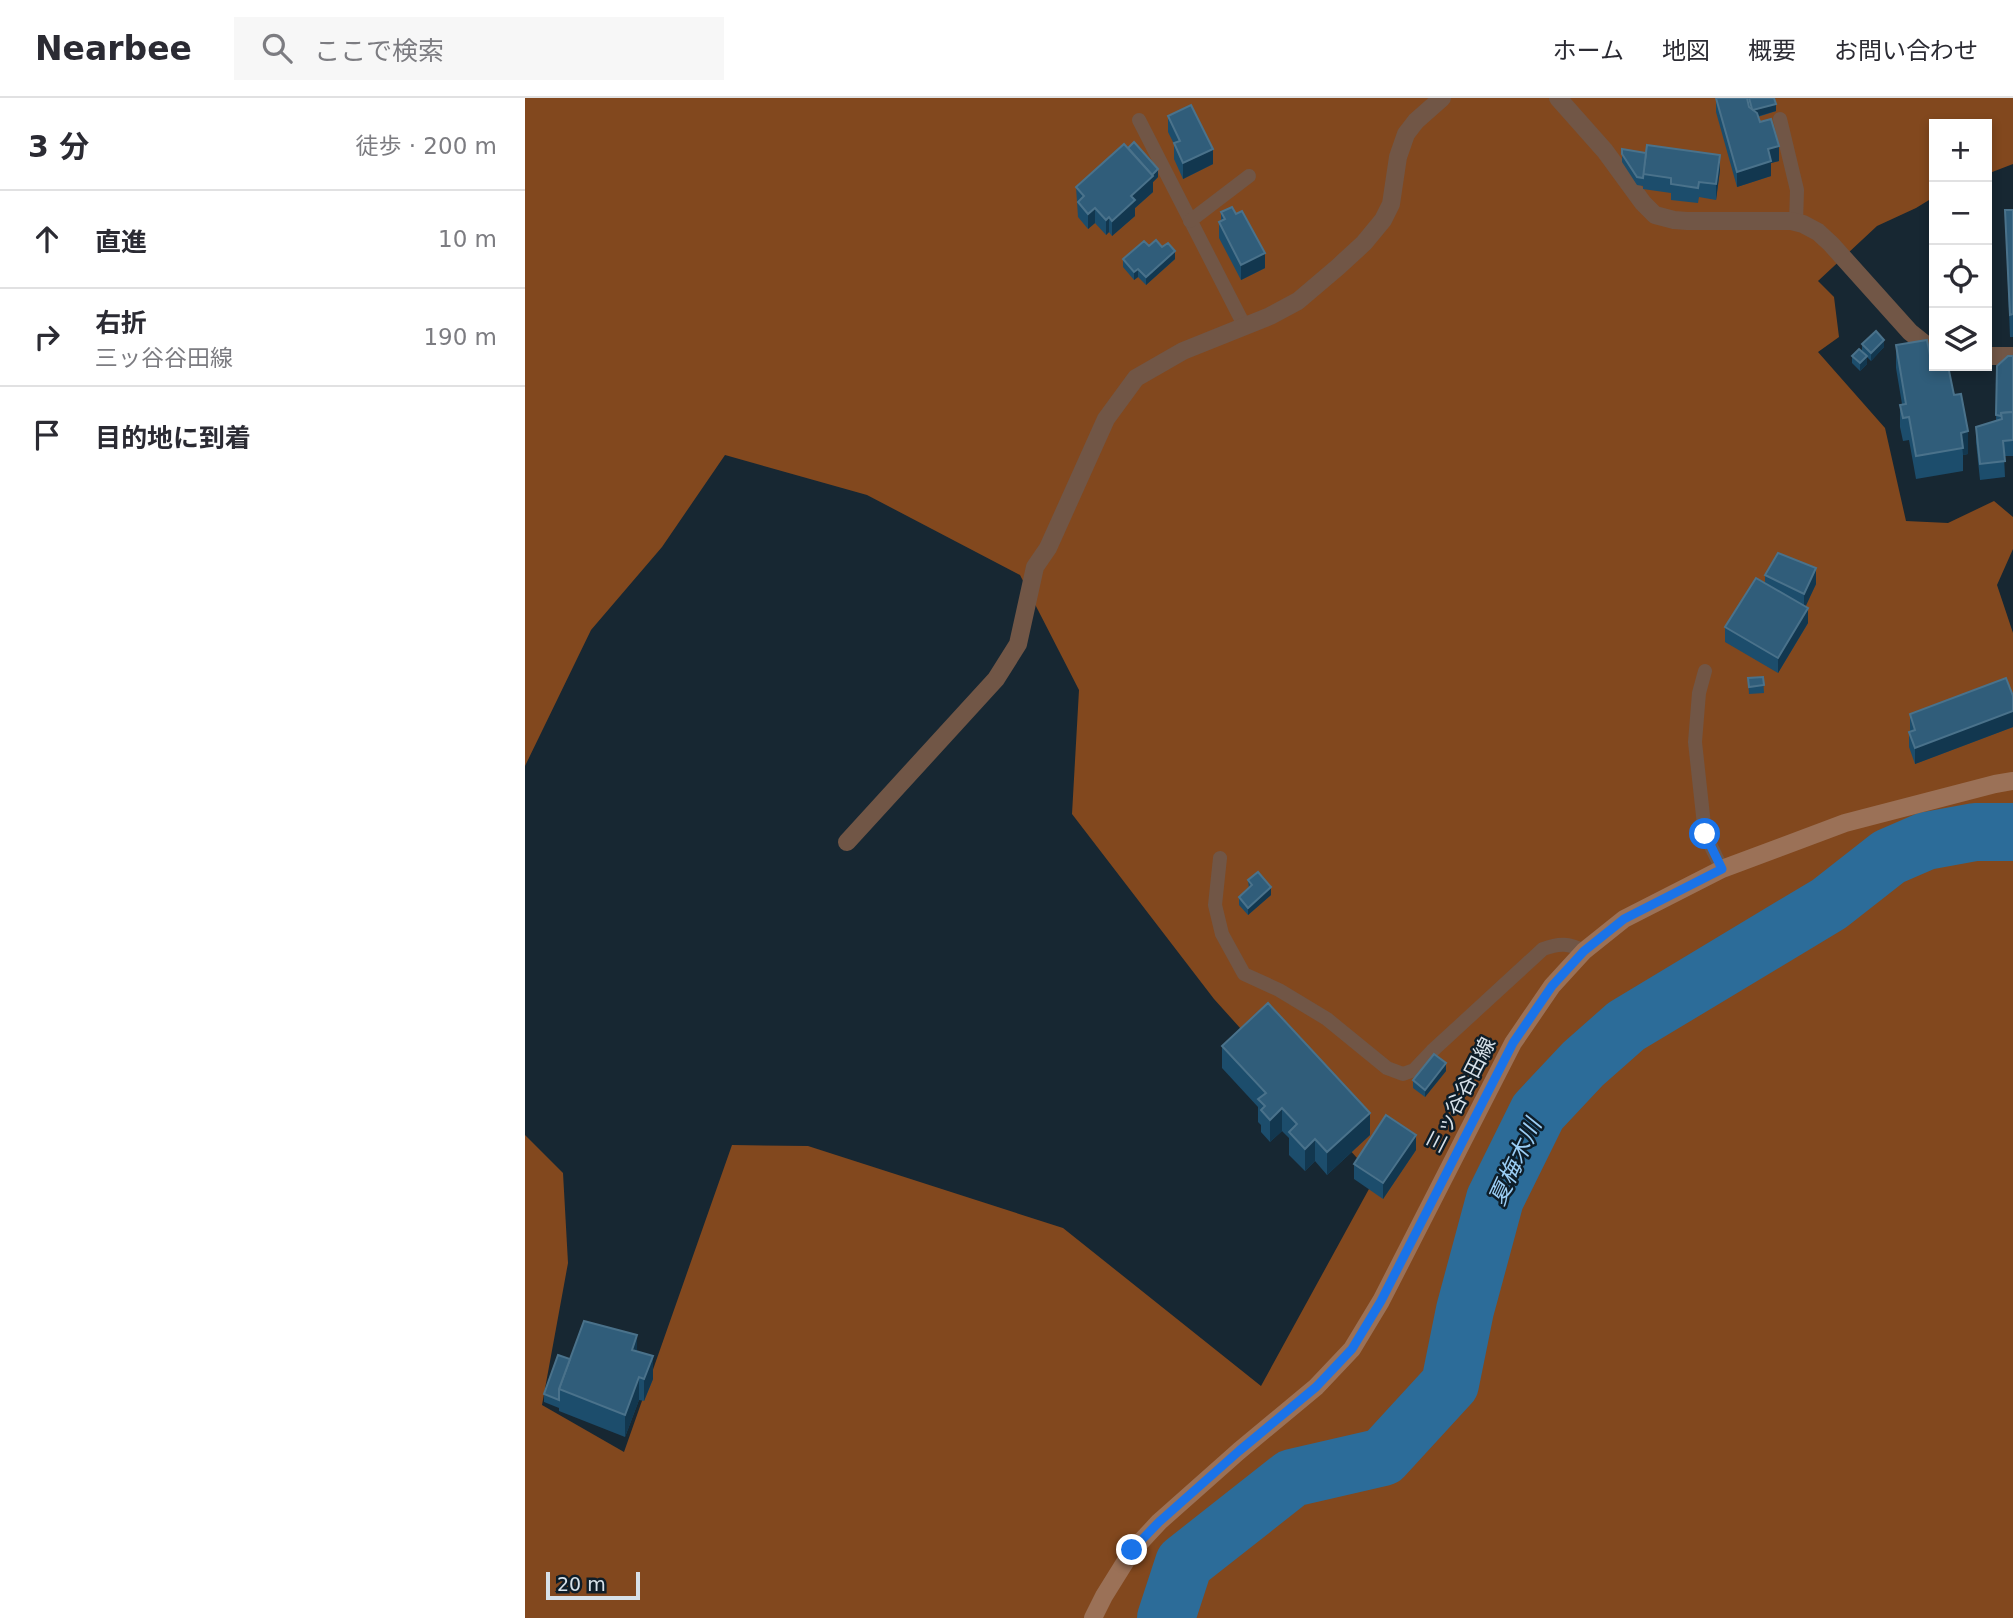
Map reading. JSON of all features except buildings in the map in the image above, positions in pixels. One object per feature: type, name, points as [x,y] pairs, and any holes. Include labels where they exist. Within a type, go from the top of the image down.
[{"type":"main road","name":"三ッ谷谷田線","points":[[1093,1618],[1132,1550],[1159,1522],[1239,1451],[1316,1387],[1352,1349],[1381,1301],[1513,1043],[1552,986],[1584,951],[1624,919],[1722,869],[1845,823],[2013,781]]},
{"type":"street","points":[[848,842],[996,679],[1018,644],[1035,567],[1048,548],[1106,419],[1136,378],[1183,351],[1269,316],[1298,301],[1364,243],[1383,220],[1391,204],[1398,157],[1406,134],[1416,121],[1442,98]]},
{"type":"street","points":[[1558,98],[1572,111],[1655,215],[1687,221],[1773,220],[1803,224],[1824,238],[1910,332],[1929,345]]},
{"type":"street","points":[[1992,356],[2013,356]]},
{"type":"lane","points":[[1780,118],[1797,191],[1796,223]]},
{"type":"lane","points":[[1139,120],[1244,325]]},
{"type":"lane","points":[[1190,220],[1249,176]]},
{"type":"lane","points":[[1705,671],[1699,693],[1695,742],[1705,834],[1722,869]]},
{"type":"lane","points":[[1220,858],[1215,905],[1222,934],[1244,974],[1279,990],[1327,1019],[1387,1068],[1403,1074],[1414,1070],[1543,949],[1559,943],[1584,951]]},
{"type":"shaded area","points":[[525,98],[2013,98],[2013,164],[1992,172],[1992,119],[1929,119],[1929,200],[1877,226],[1818,281],[1834,297],[1839,337],[1818,352],[1885,428],[1906,521],[1948,523],[1994,501],[2013,517],[2013,549],[1997,585],[2013,633],[2013,1618],[525,1618],[525,1135],[563,1173],[568,1263],[542,1405],[624,1452],[732,1145],[808,1146],[1063,1228],[1261,1386],[1375,1178],[1214,999],[1072,814],[1079,690],[1020,575],[867,495],[725,455],[662,547],[591,630],[525,766]]},
{"type":"waterway","name":"夏梅木川","points":[[1166,1618],[1184,1563],[1292,1478],[1383,1457],[1450,1384],[1465,1310],[1495,1199],[1538,1112],[1583,1064],[1626,1026],[1829,904],[1889,857],[1926,841],[1975,832],[2013,832]]},
{"type":"route","points":[[1132,1550],[1159,1522],[1239,1451],[1316,1387],[1352,1349],[1381,1301],[1513,1043],[1552,986],[1584,951],[1624,919],[1722,869],[1705,834]]}]
